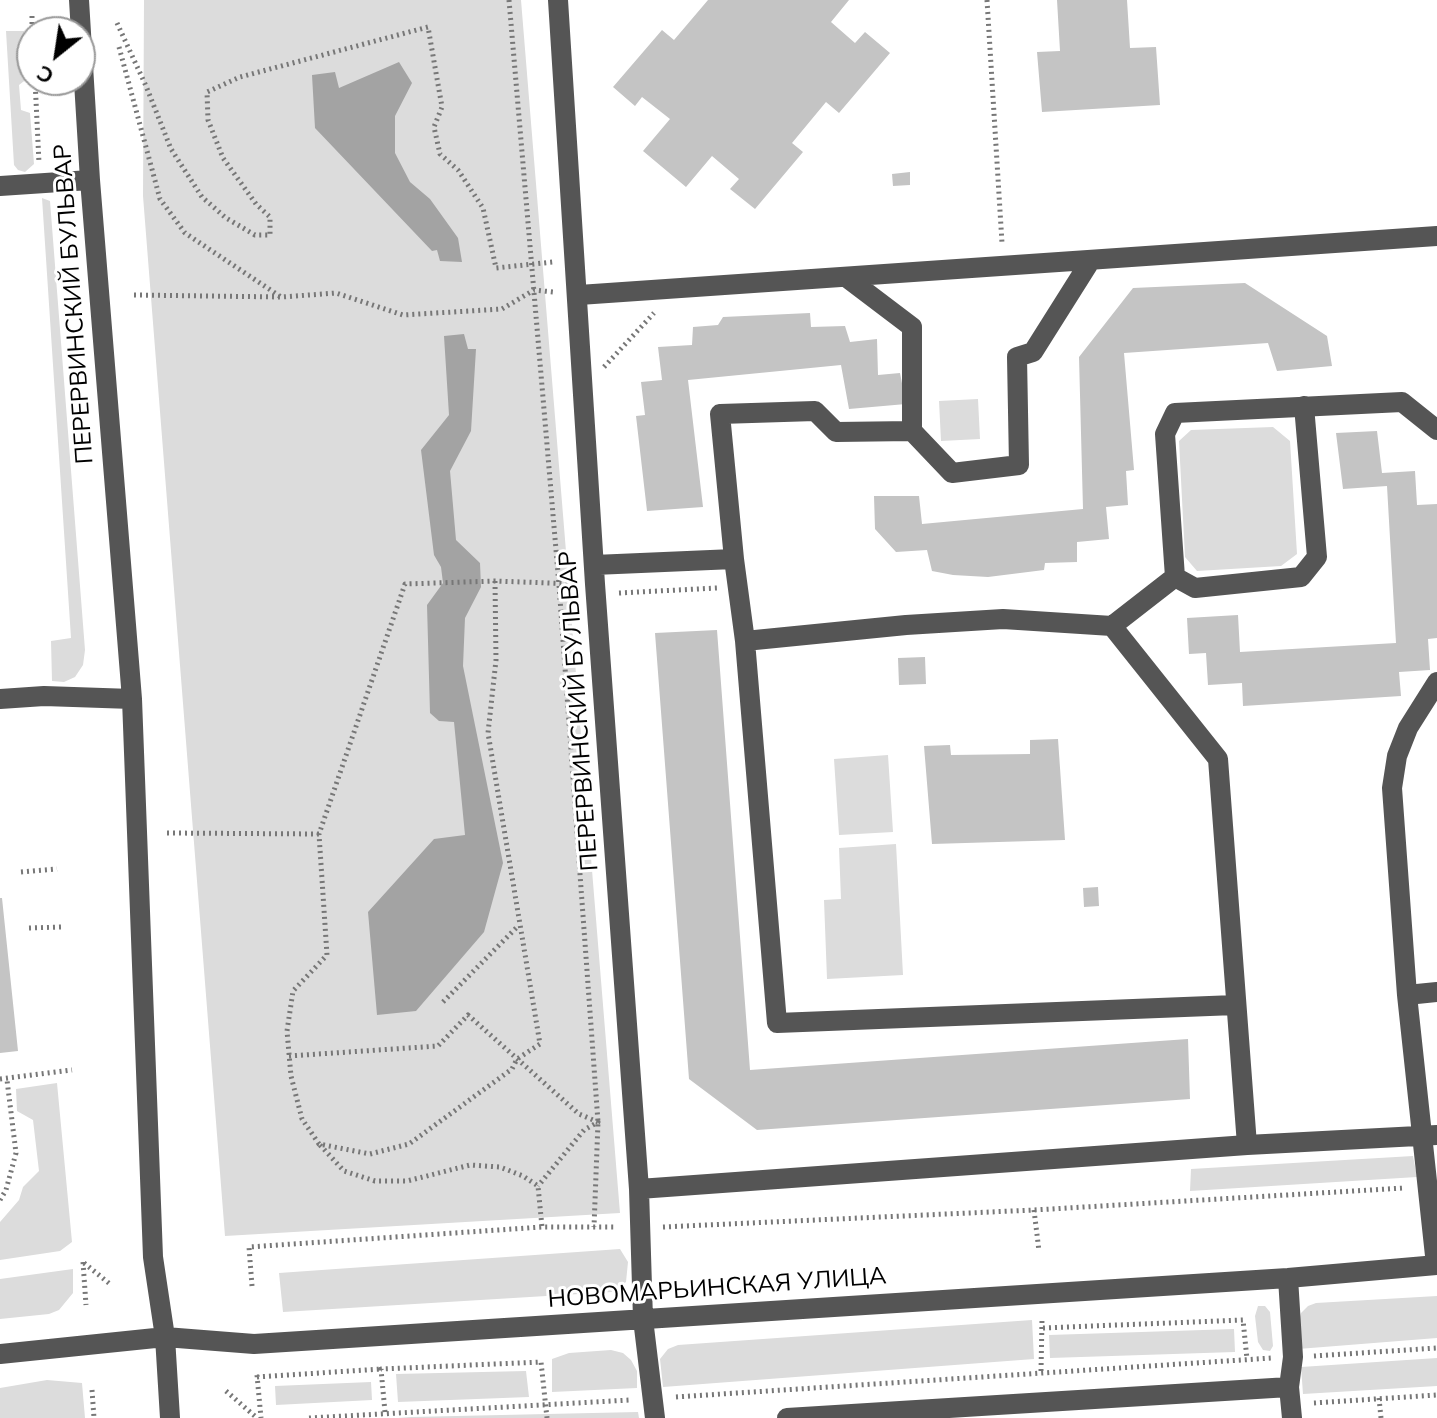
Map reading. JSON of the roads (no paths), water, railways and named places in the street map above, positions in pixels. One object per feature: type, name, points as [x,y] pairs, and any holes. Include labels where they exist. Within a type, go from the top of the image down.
[{"type":"street","name":"ПЕРЕРВИНСКИЙ БУЛЬВАР","points":[[79,0],[90,180],[132,699],[153,1257],[165,1337],[170,1418]]},
{"type":"street","name":"ПЕРЕРВИНСКИЙ БУЛЬВАР","points":[[558,0],[594,565],[639,1189],[643,1319],[654,1408]]},
{"type":"street","points":[[0,186],[90,180]]},
{"type":"street","points":[[579,295],[1437,236]]},
{"type":"street","points":[[846,277],[912,327],[912,431],[952,473],[1019,465],[1017,357],[1033,352],[1091,260]]},
{"type":"street","points":[[1175,577],[1165,434],[1175,413],[1402,402],[1437,430]]},
{"type":"street","points":[[1175,577],[1195,588],[1301,577],[1317,557],[1304,406]]},
{"type":"street","points":[[912,431],[836,432],[815,411],[720,414],[745,641],[777,1023],[1235,1005]]},
{"type":"street","points":[[594,565],[734,559]]},
{"type":"street","points":[[745,641],[1003,619],[1112,626],[1175,577]]},
{"type":"street","points":[[1112,626],[1218,759],[1247,1145]]},
{"type":"street","points":[[1436,1265],[1426,1187],[1429,1135],[1407,995],[1392,788],[1397,756],[1408,728],[1437,682]]},
{"type":"street","points":[[0,699],[44,696],[132,699]]},
{"type":"street","points":[[1407,995],[1437,992]]},
{"type":"street","points":[[639,1189],[1247,1145],[1429,1135]]},
{"type":"street","name":"НОВОМАРЬИНСКАЯ УЛИЦА","points":[[0,1354],[165,1337],[254,1344],[1288,1278],[1436,1265]]},
{"type":"street","points":[[787,1418],[1290,1403],[1293,1357],[1288,1278]]}]
